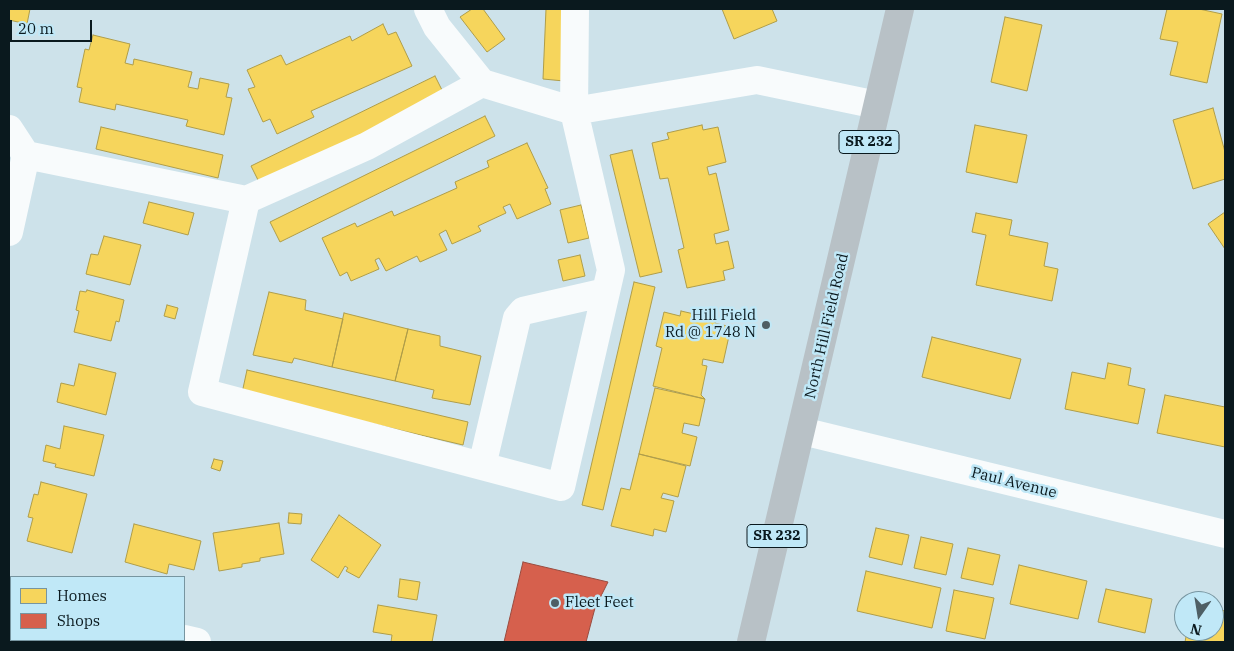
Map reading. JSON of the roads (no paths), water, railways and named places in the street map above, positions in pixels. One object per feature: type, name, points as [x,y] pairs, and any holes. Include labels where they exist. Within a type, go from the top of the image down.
[{"type":"main road","name":"North Hill Field Road","points":[[751,642],[900,9]]},
{"type":"street","points":[[428,9],[436,27],[482,83],[574,111],[756,80],[878,105]]},
{"type":"street","points":[[246,200],[202,392],[561,487],[611,270],[574,111],[574,9]]},
{"type":"street","points":[[9,129],[26,155],[246,200],[367,146],[482,83]]},
{"type":"street","points":[[9,232],[26,155]]},
{"type":"street","points":[[482,466],[517,318],[523,311],[606,292]]},
{"type":"street","name":"Paul Avenue","points":[[802,431],[1225,534]]},
{"type":"place","name":"Hill Field Rd @ 1748 N","points":[[766,325]]},
{"type":"place","name":"Fleet Feet","points":[[555,603]]}]
